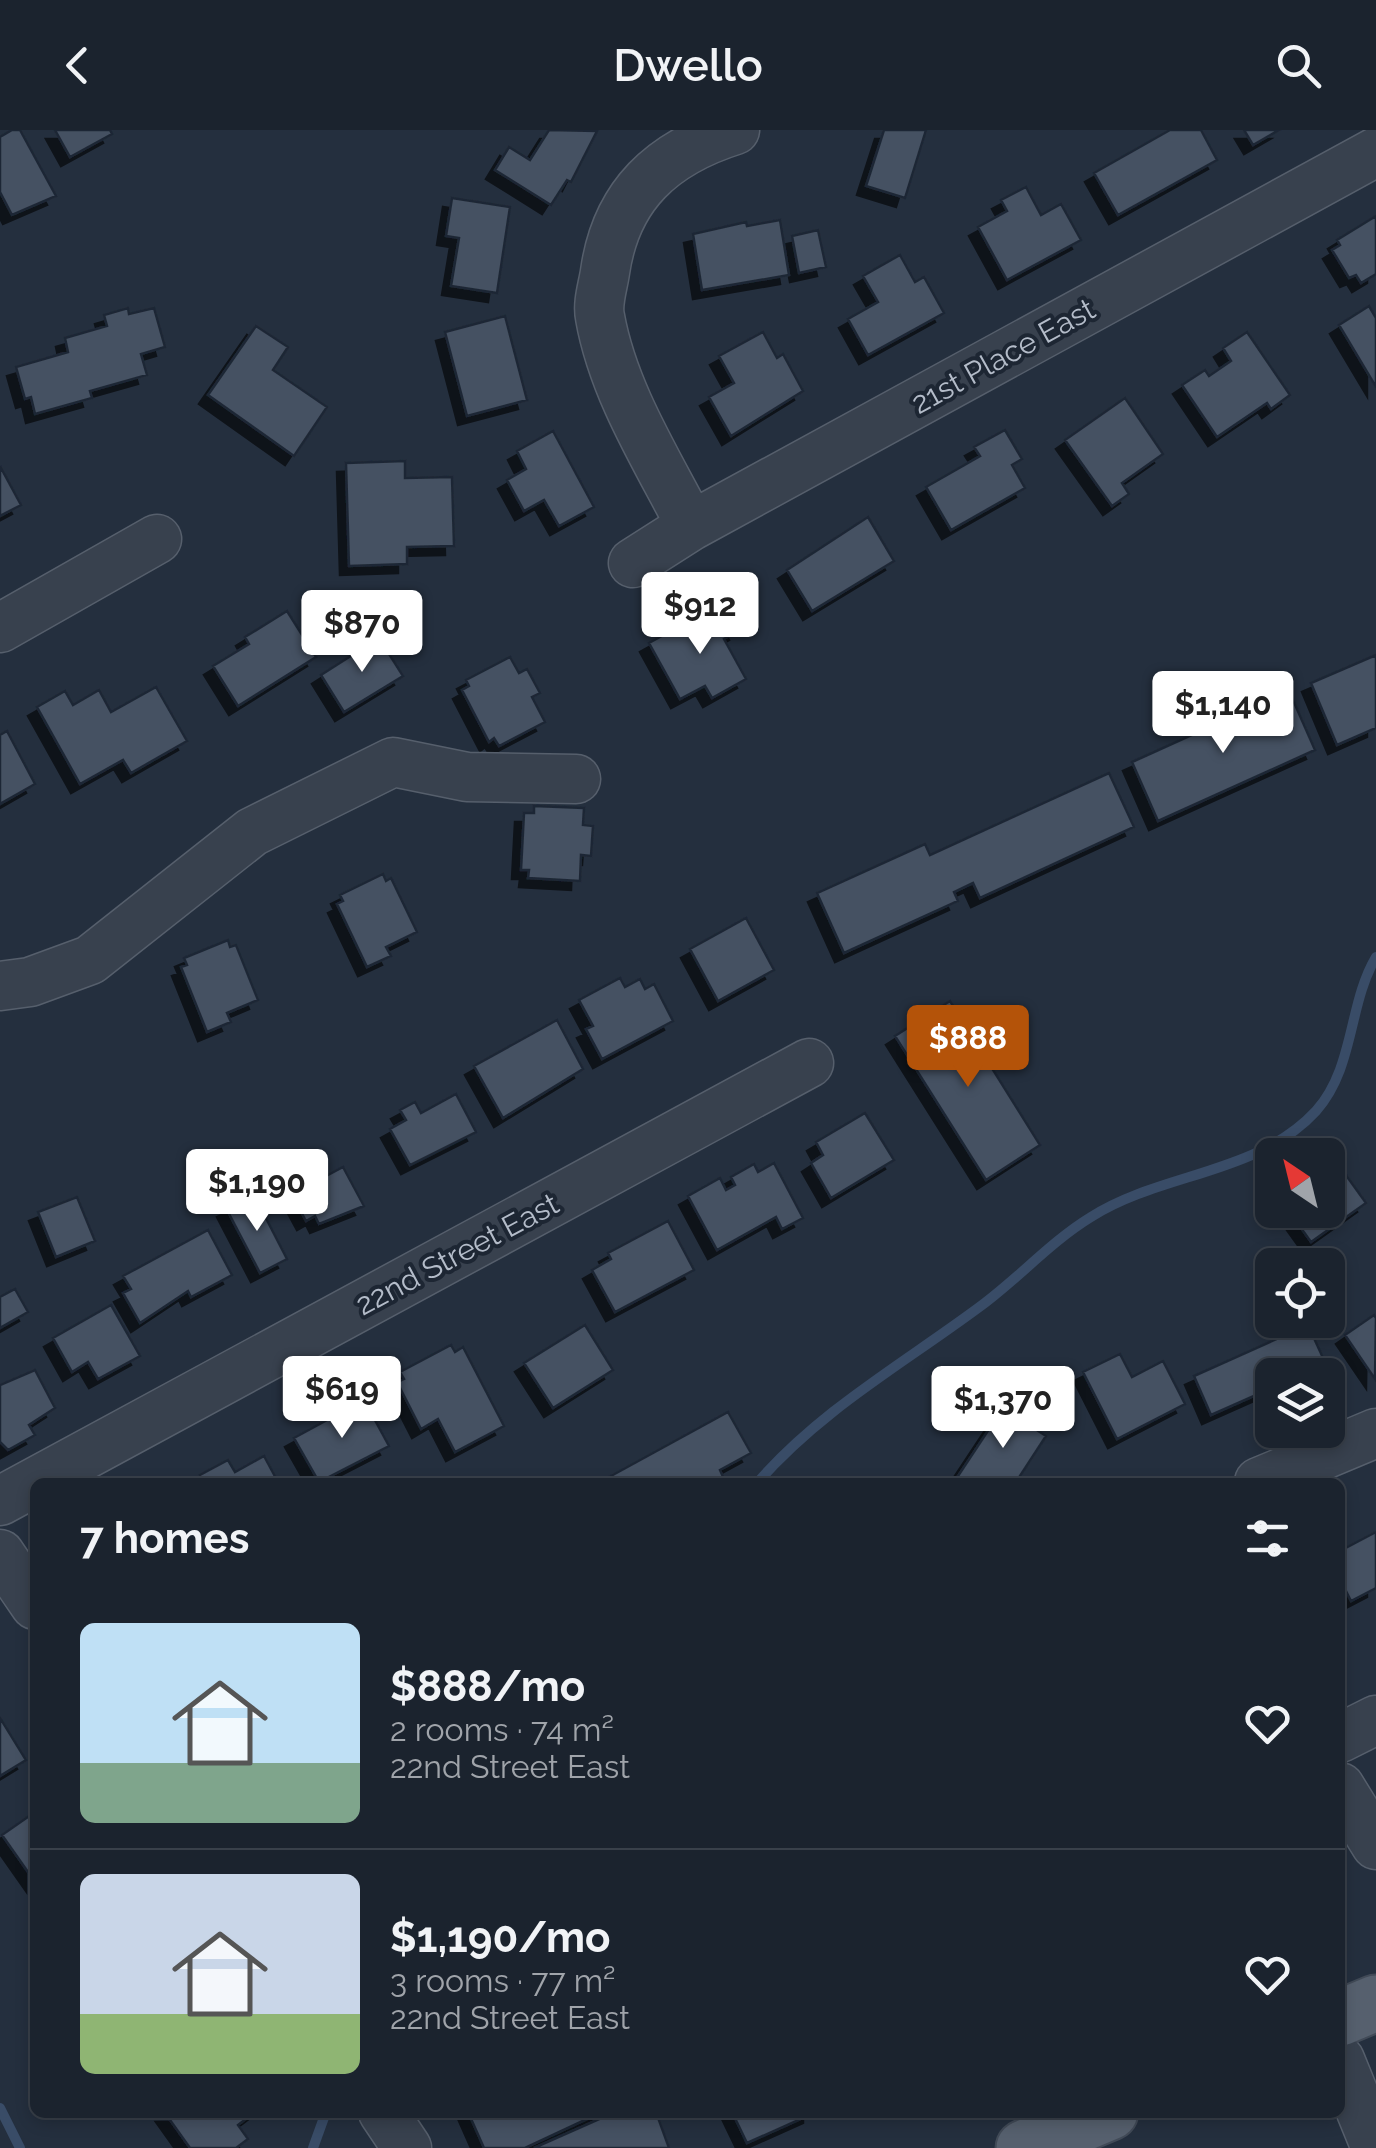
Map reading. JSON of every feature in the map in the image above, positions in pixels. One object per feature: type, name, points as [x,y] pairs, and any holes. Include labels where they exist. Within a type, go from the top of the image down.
[{"type":"main road","points":[[1345,2016],[1376,2003]]},
{"type":"main road","points":[[1024,2148],[1096,2118]]},
{"type":"street","points":[[691,526],[622,391],[598,314],[610,233],[630,197],[702,140],[735,130]]},
{"type":"street","name":"21st Place East","points":[[632,563],[691,526],[1376,152]]},
{"type":"street","points":[[0,628],[157,539]]},
{"type":"street","points":[[0,986],[30,982],[90,960],[252,832],[393,762],[467,777],[576,779]]},
{"type":"street","name":"22nd Street East","points":[[44,1478],[809,1064]]},
{"type":"street","points":[[1269,1478],[1376,1433]]},
{"type":"street","name":"22nd Street East","points":[[0,1502],[30,1486]]},
{"type":"street","points":[[0,1554],[30,1597]]},
{"type":"street","points":[[1345,1736],[1376,1720]]},
{"type":"street","points":[[1354,1788],[1376,1845]]},
{"type":"street","points":[[1345,2072],[1376,2148]]},
{"type":"street","points":[[387,2118],[407,2148]]},
{"type":"building","points":[[20,130],[56,196],[12,215],[0,192],[0,137]]},
{"type":"building","points":[[55,130],[110,130],[112,134],[70,157]]},
{"type":"building","points":[[549,130],[597,131],[571,182],[567,180],[551,205],[495,170],[509,147],[530,160]]},
{"type":"building","points":[[884,130],[926,130],[905,198],[866,186]]},
{"type":"building","points":[[1170,130],[1201,130],[1217,160],[1118,215],[1094,173]]},
{"type":"building","points":[[1244,130],[1279,130],[1253,145]]},
{"type":"building","points":[[1026,187],[1041,215],[1061,204],[1081,240],[1007,280],[978,227],[1007,211],[1001,200]]},
{"type":"building","points":[[452,198],[510,207],[497,293],[451,286],[459,238],[446,236]]},
{"type":"building","points":[[1376,216],[1376,274],[1361,283],[1356,275],[1349,278],[1332,250],[1340,245],[1337,240]]},
{"type":"building","points":[[780,220],[789,275],[702,290],[693,234],[746,222],[747,226]]},
{"type":"building","points":[[818,230],[826,267],[799,273],[792,236]]},
{"type":"building","points":[[900,255],[915,282],[924,277],[944,313],[868,355],[848,319],[878,302],[863,276]]},
{"type":"building","points":[[1369,306],[1376,318],[1376,387],[1339,325]]},
{"type":"building","points":[[128,308],[129,314],[154,308],[165,347],[141,354],[147,375],[90,391],[92,398],[35,414],[31,397],[25,399],[16,367],[68,352],[65,338],[107,326],[104,315]]},
{"type":"building","points":[[505,316],[527,400],[467,416],[445,332]]},
{"type":"building","points":[[256,326],[288,347],[273,370],[327,407],[294,456],[208,395]]},
{"type":"building","points":[[763,332],[777,358],[783,354],[803,391],[731,436],[709,397],[734,383],[719,356]]},
{"type":"building","points":[[1247,332],[1290,395],[1271,409],[1267,403],[1217,437],[1182,385],[1205,370],[1209,376],[1231,361],[1223,348]]},
{"type":"building","points":[[1125,398],[1163,454],[1122,483],[1129,494],[1112,506],[1065,440]]},
{"type":"building","points":[[1005,430],[1022,459],[1012,465],[1025,488],[951,530],[926,487],[980,456],[974,447]]},
{"type":"building","points":[[553,431],[594,507],[559,526],[544,500],[524,511],[507,480],[526,469],[517,451]]},
{"type":"building","points":[[405,461],[405,478],[452,477],[454,546],[407,547],[407,564],[349,566],[346,463]]},
{"type":"building","points":[[0,466],[21,505],[0,516]]},
{"type":"building","points":[[868,517],[894,561],[812,611],[787,570]]},
{"type":"building","points":[[726,610],[738,631],[724,639],[746,679],[712,698],[705,686],[680,699],[649,643],[678,627],[682,635]]},
{"type":"building","points":[[287,611],[316,657],[238,706],[213,666],[249,644],[245,637]]},
{"type":"building","points":[[379,638],[403,676],[344,712],[321,675]]},
{"type":"building","points":[[1376,655],[1376,728],[1337,745],[1311,683]]},
{"type":"building","points":[[510,657],[519,673],[527,669],[540,693],[532,697],[545,722],[499,746],[494,738],[489,742],[462,690],[469,686],[466,680]]},
{"type":"building","points":[[156,687],[187,741],[131,773],[123,760],[80,784],[37,707],[65,691],[73,705],[99,690],[111,712]]},
{"type":"building","points":[[1289,691],[1315,750],[1158,821],[1132,762]]},
{"type":"building","points":[[7,731],[35,784],[0,804],[0,735]]},
{"type":"building","points":[[1109,773],[1134,827],[980,898],[973,883],[954,892],[958,901],[844,953],[817,893],[925,844],[930,855]]},
{"type":"building","points":[[534,806],[584,808],[583,825],[593,826],[591,856],[581,855],[580,881],[528,878],[529,870],[521,870],[524,813],[534,813]]},
{"type":"building","points":[[383,874],[386,881],[391,878],[417,932],[386,947],[391,956],[367,967],[337,904],[343,901],[340,895]]},
{"type":"building","points":[[746,918],[774,970],[718,1001],[690,949]]},
{"type":"building","points":[[228,940],[230,947],[236,945],[258,1000],[227,1013],[231,1022],[207,1032],[181,967],[187,965],[184,958]]},
{"type":"building","points":[[620,978],[625,987],[640,979],[645,989],[654,984],[673,1021],[602,1059],[586,1029],[593,1026],[579,1000]]},
{"type":"building","points":[[950,1001],[1040,1145],[986,1180],[895,1036]]},
{"type":"building","points":[[557,1020],[583,1069],[503,1118],[474,1066]]},
{"type":"building","points":[[456,1094],[476,1132],[410,1165],[390,1129],[406,1120],[400,1110],[415,1102],[421,1113]]},
{"type":"building","points":[[865,1113],[894,1160],[831,1198],[811,1163],[823,1155],[816,1142]]},
{"type":"building","points":[[774,1163],[803,1218],[782,1229],[776,1217],[717,1250],[688,1196],[720,1178],[726,1190],[735,1185],[731,1177],[754,1164],[758,1172]]},
{"type":"building","points":[[343,1167],[364,1206],[319,1224],[315,1216],[306,1221],[286,1184],[305,1174],[311,1184]]},
{"type":"building","points":[[1345,1174],[1366,1203],[1345,1218]]},
{"type":"building","points":[[254,1195],[287,1259],[260,1273],[226,1208]]},
{"type":"building","points":[[77,1197],[95,1241],[56,1257],[38,1212]]},
{"type":"building","points":[[668,1221],[694,1270],[615,1312],[592,1270],[611,1259],[608,1253]]},
{"type":"building","points":[[1301,1228],[1331,1228],[1311,1242]]},
{"type":"building","points":[[208,1230],[232,1275],[191,1297],[188,1291],[140,1323],[123,1293],[131,1289],[123,1276]]},
{"type":"building","points":[[15,1289],[28,1312],[0,1328],[0,1297]]},
{"type":"building","points":[[111,1305],[140,1356],[98,1379],[88,1362],[72,1372],[53,1338]]},
{"type":"building","points":[[1374,1315],[1375,1379],[1345,1335]]},
{"type":"building","points":[[585,1325],[613,1370],[553,1408],[524,1363]]},
{"type":"building","points":[[1279,1338],[1314,1338],[1323,1358],[1255,1358],[1255,1396],[1211,1415],[1194,1376]]},
{"type":"building","points":[[451,1345],[455,1352],[463,1347],[504,1426],[455,1452],[438,1419],[421,1429],[397,1382],[404,1379],[400,1372]]},
{"type":"building","points":[[1120,1354],[1132,1377],[1163,1361],[1185,1404],[1117,1439],[1083,1372]]},
{"type":"building","points":[[35,1370],[55,1408],[29,1425],[35,1435],[8,1450],[0,1442],[0,1385]]},
{"type":"building","points":[[364,1400],[389,1446],[327,1478],[317,1478],[294,1438]]},
{"type":"building","points":[[1003,1408],[1046,1436],[1019,1478],[957,1478]]},
{"type":"building","points":[[728,1412],[751,1453],[720,1470],[724,1478],[607,1478]]},
{"type":"building","points":[[264,1456],[276,1478],[200,1475],[228,1460],[235,1472]]},
{"type":"building","points":[[1376,1532],[1376,1588],[1351,1601],[1345,1589],[1345,1548]]},
{"type":"building","points":[[0,1718],[26,1760],[0,1776]]},
{"type":"building","points":[[30,1815],[30,1875],[2,1835]]},
{"type":"building","points":[[169,2118],[247,2118],[238,2125],[248,2139],[236,2148],[190,2148]]},
{"type":"building","points":[[471,2118],[589,2118],[525,2148],[484,2148]]},
{"type":"building","points":[[602,2118],[658,2118],[669,2148],[534,2148]]},
{"type":"building","points":[[735,2118],[803,2118],[747,2143]]},
{"type":"waterway","points":[[762,1478],[835,1410],[978,1308],[1091,1217],[1148,1190],[1238,1161],[1292,1132],[1329,1094],[1376,957]]},
{"type":"waterway","points":[[0,2108],[20,2148]]},
{"type":"waterway","points":[[313,2148],[324,2118]]}]
